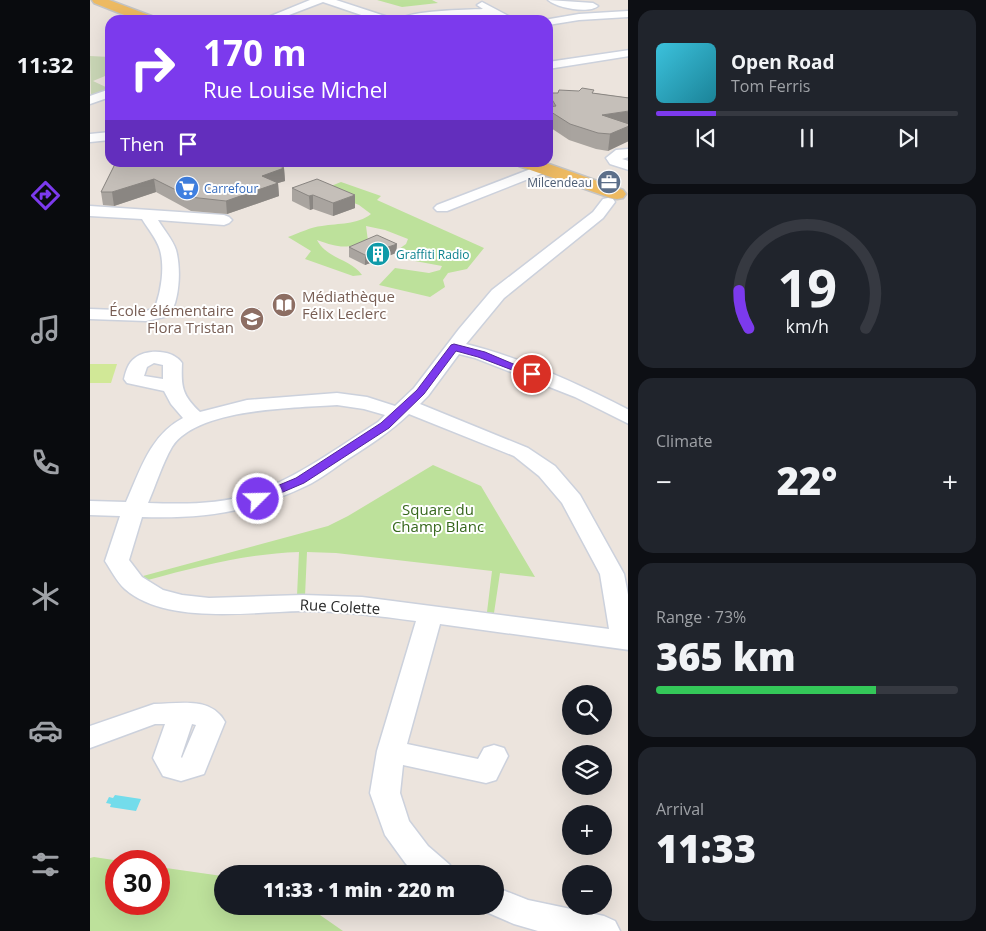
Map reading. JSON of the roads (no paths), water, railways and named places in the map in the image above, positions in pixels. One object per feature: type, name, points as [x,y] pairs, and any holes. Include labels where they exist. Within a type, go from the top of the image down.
[{"type":"main road","points":[[98,0],[136,15]]},
{"type":"main road","points":[[535,167],[619,202]]},
{"type":"street","points":[[279,15],[319,0]]},
{"type":"street","points":[[326,0],[372,15]]},
{"type":"street","points":[[473,0],[500,15]]},
{"type":"street","points":[[553,0],[569,6],[616,4],[628,14]]},
{"type":"street","points":[[435,15],[493,12]]},
{"type":"street","points":[[553,21],[579,17],[628,14]]},
{"type":"street","points":[[553,65],[628,53]]},
{"type":"street","points":[[90,100],[105,95]]},
{"type":"street","points":[[90,138],[105,136]]},
{"type":"street","points":[[628,153],[622,153],[613,158],[628,166]]},
{"type":"street","points":[[442,208],[531,167]]},
{"type":"street","points":[[90,508],[134,511],[183,511],[227,506],[258,499],[300,481],[363,442],[403,409],[421,392],[454,347],[498,294],[619,202]]},
{"type":"street","points":[[90,212],[224,220]]},
{"type":"street","points":[[90,314],[146,316],[163,312],[170,284],[168,249],[147,216]]},
{"type":"street","points":[[454,347],[482,354],[582,393],[628,418]]},
{"type":"street","points":[[171,386],[175,398],[196,418]]},
{"type":"street","points":[[134,511],[163,444],[179,428],[196,418],[247,406],[337,399],[403,409],[522,452],[547,471],[572,500],[612,574],[626,641]]},
{"type":"street","name":"Rue Colette","points":[[134,511],[118,561],[133,583],[155,596],[182,603],[209,606],[303,603],[352,604],[626,641]]},
{"type":"street","points":[[429,865],[417,855],[396,826],[385,793],[391,751],[430,614]]},
{"type":"street","points":[[90,737],[154,714],[176,714]]},
{"type":"street","points":[[391,751],[486,772],[494,756]]},
{"type":"street","points":[[504,905],[525,914],[604,931]]},
{"type":"water","points":[[115,795],[141,799],[136,811],[110,807],[111,804],[106,803],[109,797],[113,798]]},
{"type":"place","name":"Milcendeau","points":[[609,182]]},
{"type":"place","name":"Carrefour","points":[[187,188]]},
{"type":"place","name":"Graffiti Radio","points":[[378,254]]},
{"type":"place","name":"Médiathèque Félix Leclerc","points":[[284,305]]},
{"type":"place","name":"École élémentaire Flora Tristan","points":[[252,319]]},
{"type":"park label","name":"Square du Champ Blanc","points":[[438,518]]}]
